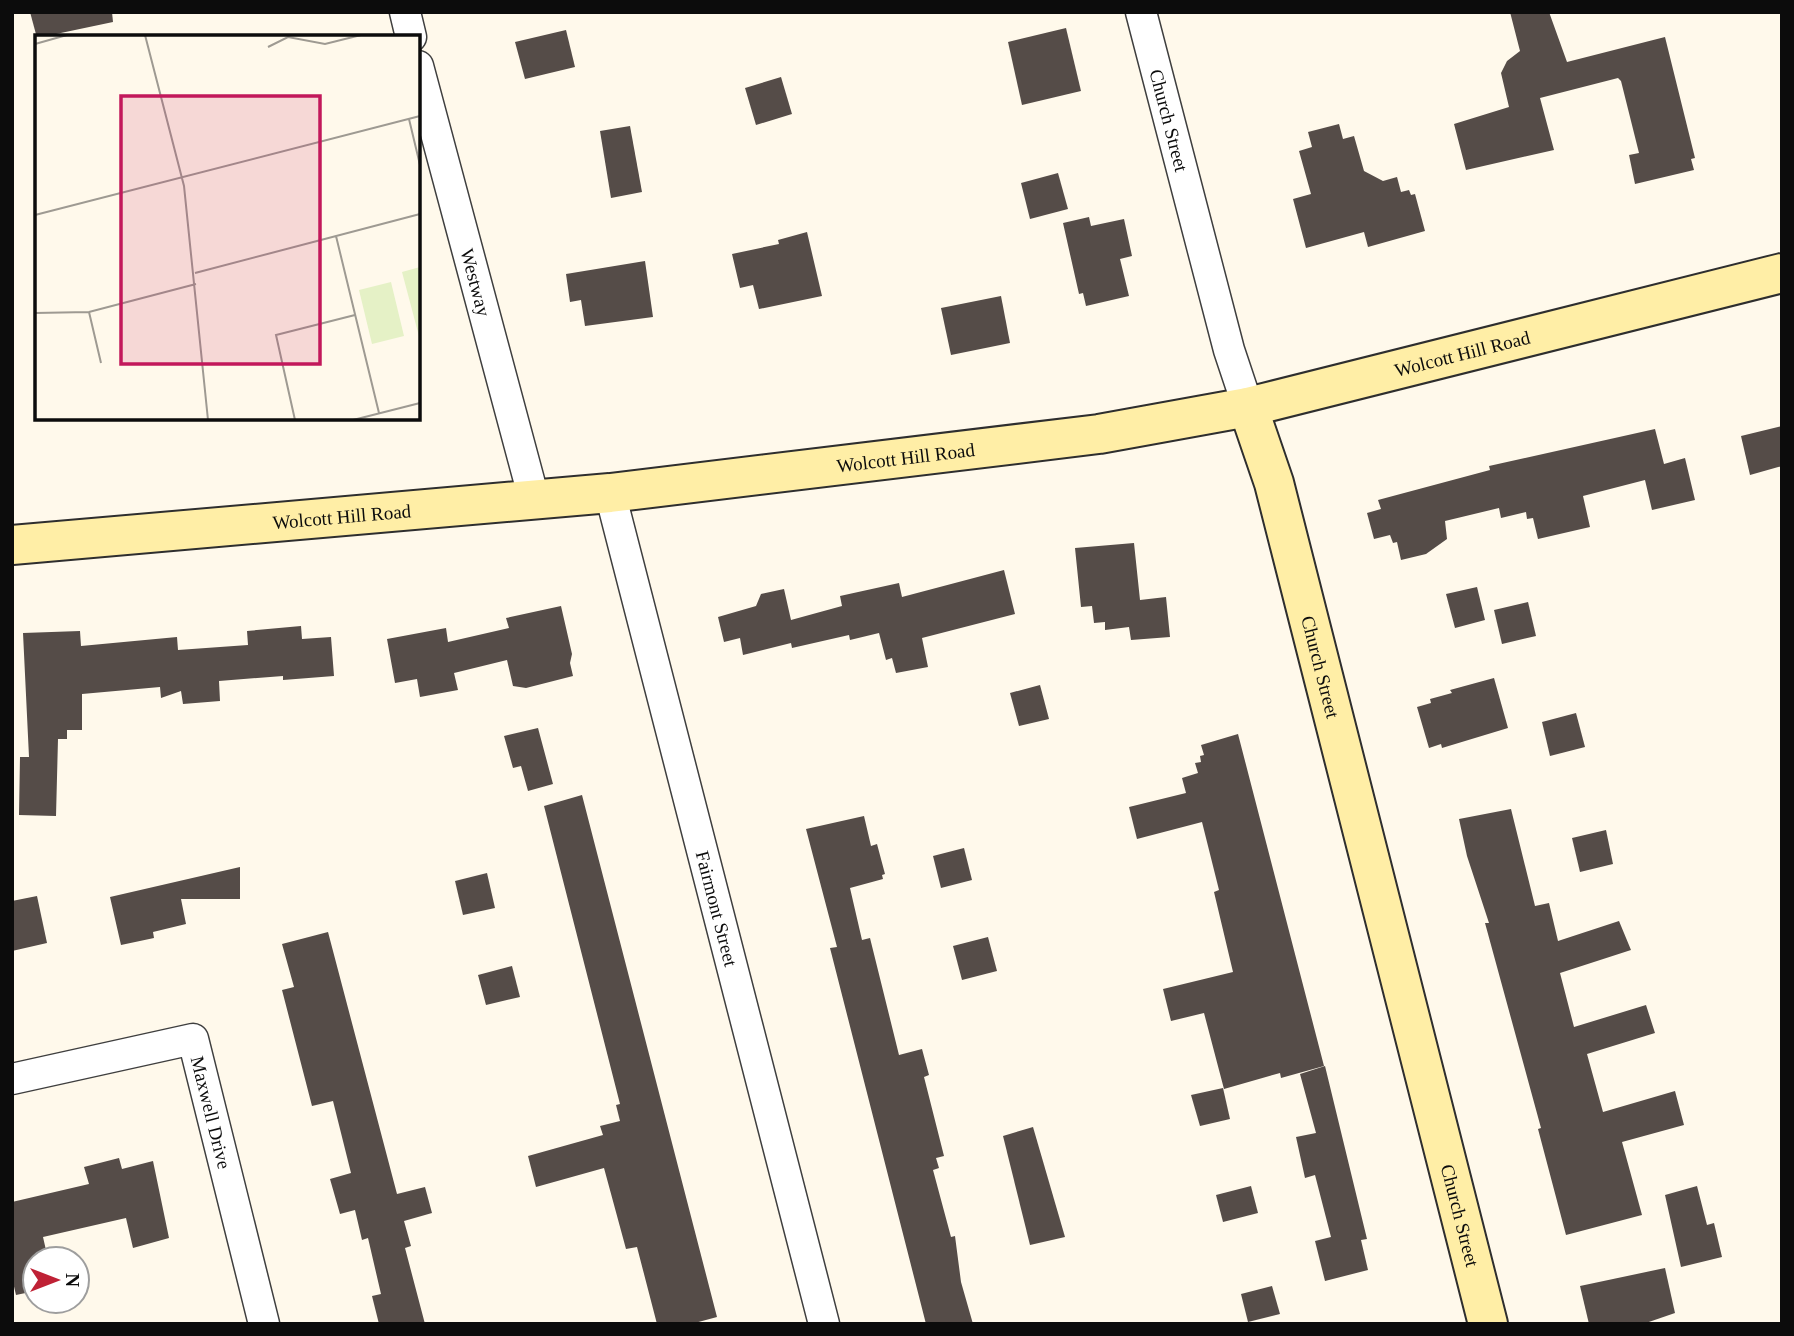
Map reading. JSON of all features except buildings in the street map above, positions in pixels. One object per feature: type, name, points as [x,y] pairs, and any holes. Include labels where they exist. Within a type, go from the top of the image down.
[{"type":"street","points":[[405,12],[411,35]]},
{"type":"street","name":"Church Street","points":[[1141,12],[1229,351],[1275,483],[1488,1324]]},
{"type":"street","name":"Westway","points":[[420,73],[534,499]]},
{"type":"street","name":"Wolcott Hill Road","points":[[12,545],[610,493],[981,450],[1191,419],[1782,273]]},
{"type":"street","name":"Fairmont Street","points":[[610,493],[824,1324]]},
{"type":"street","name":"Maxwell Drive","points":[[12,1079],[193,1039],[264,1324]]}]
